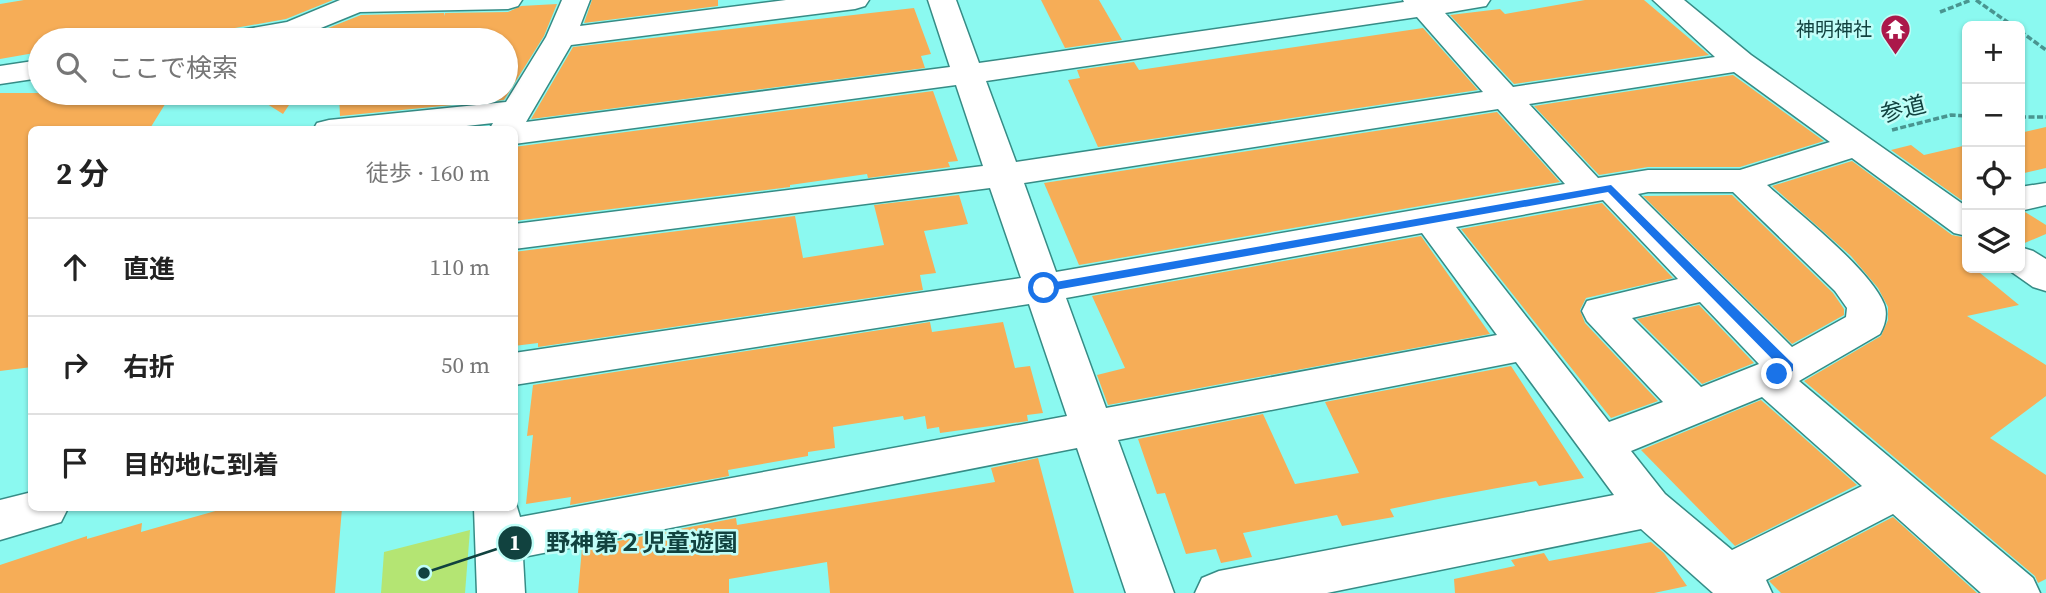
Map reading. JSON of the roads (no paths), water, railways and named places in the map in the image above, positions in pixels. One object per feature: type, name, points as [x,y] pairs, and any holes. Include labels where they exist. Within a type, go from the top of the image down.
[{"type":"street","points":[[299,28],[355,4],[508,0]]},
{"type":"street","points":[[512,125],[561,37],[576,0]]},
{"type":"street","points":[[561,37],[855,0]]},
{"type":"street","points":[[942,0],[1150,593]]},
{"type":"street","points":[[475,126],[512,125],[968,75],[1420,4],[1476,0]]},
{"type":"street","points":[[1667,0],[1740,62],[1851,143],[1962,215]]},
{"type":"street","points":[[1420,4],[1504,97],[1601,190],[1708,286],[1778,373],[1896,490],[2016,593]]},
{"type":"street","points":[[518,236],[1004,175],[1740,62]]},
{"type":"street","points":[[0,75],[28,71]]},
{"type":"street","points":[[518,368],[1044,288],[1648,181],[1742,181],[1851,143]]},
{"type":"street","points":[[1601,444],[1778,373],[1866,324],[1866,306],[1849,281],[1742,181]]},
{"type":"street","points":[[2025,198],[2046,194]]},
{"type":"street","points":[[1431,220],[1649,508],[1738,584],[1896,490]]},
{"type":"street","points":[[2025,263],[2046,278]]},
{"type":"street","points":[[1694,407],[1601,311],[1708,286]]},
{"type":"street","points":[[501,593],[498,525],[1093,428],[1526,345]]},
{"type":"street","points":[[1219,593],[1649,508]]},
{"type":"street","points":[[0,520],[34,511]]},
{"type":"place","name":"神明神社","points":[[1895,56]]},
{"type":"place","name":"野神第２児童遊園","points":[[424,573]]}]
